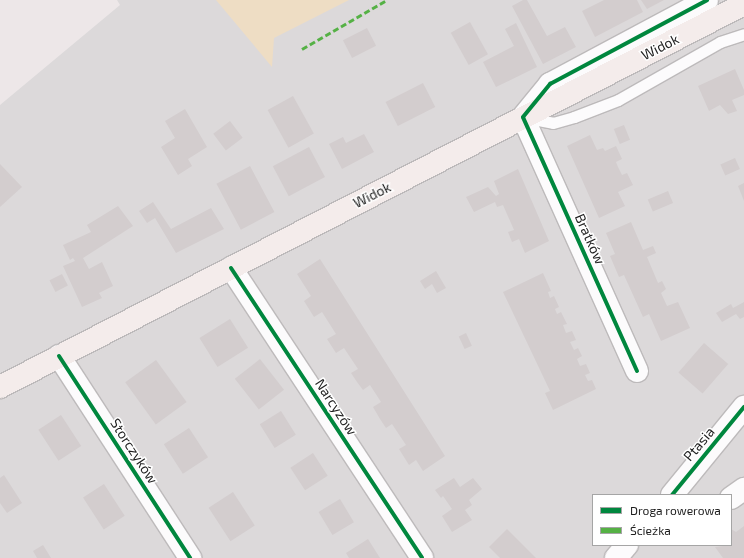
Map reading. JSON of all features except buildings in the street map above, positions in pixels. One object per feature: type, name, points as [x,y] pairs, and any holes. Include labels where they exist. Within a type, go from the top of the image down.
[{"type":"main road","name":"Widok","points":[[0,387],[744,4]]},
{"type":"street","points":[[523,117],[550,84],[707,0]]},
{"type":"street","name":"Bratków","points":[[523,117],[637,371]]},
{"type":"street","name":"Narcyzów","points":[[230,268],[422,558]]},
{"type":"street","name":"Storczyków","points":[[59,356],[190,558]]},
{"type":"street","name":"Ptasia","points":[[673,494],[744,408]]},
{"type":"street","points":[[732,497],[744,489]]},
{"type":"street","points":[[616,558],[626,546]]},
{"type":"lane","points":[[523,117],[552,123],[574,117],[618,100],[720,42],[744,34]]},
{"type":"shaded area","points":[[117,0],[744,0],[744,558],[0,558],[0,105],[120,5]]},
{"type":"shaded area","points":[[216,0],[349,0],[274,38],[272,67]]},
{"type":"marked path","points":[[302,49],[387,0]]},
{"type":"cycle path","points":[[637,371],[523,117],[550,84],[707,0]]},
{"type":"cycle path","points":[[231,268],[422,558]]},
{"type":"cycle path","points":[[59,356],[190,558]]},
{"type":"cycle path","points":[[673,494],[744,407]]}]
